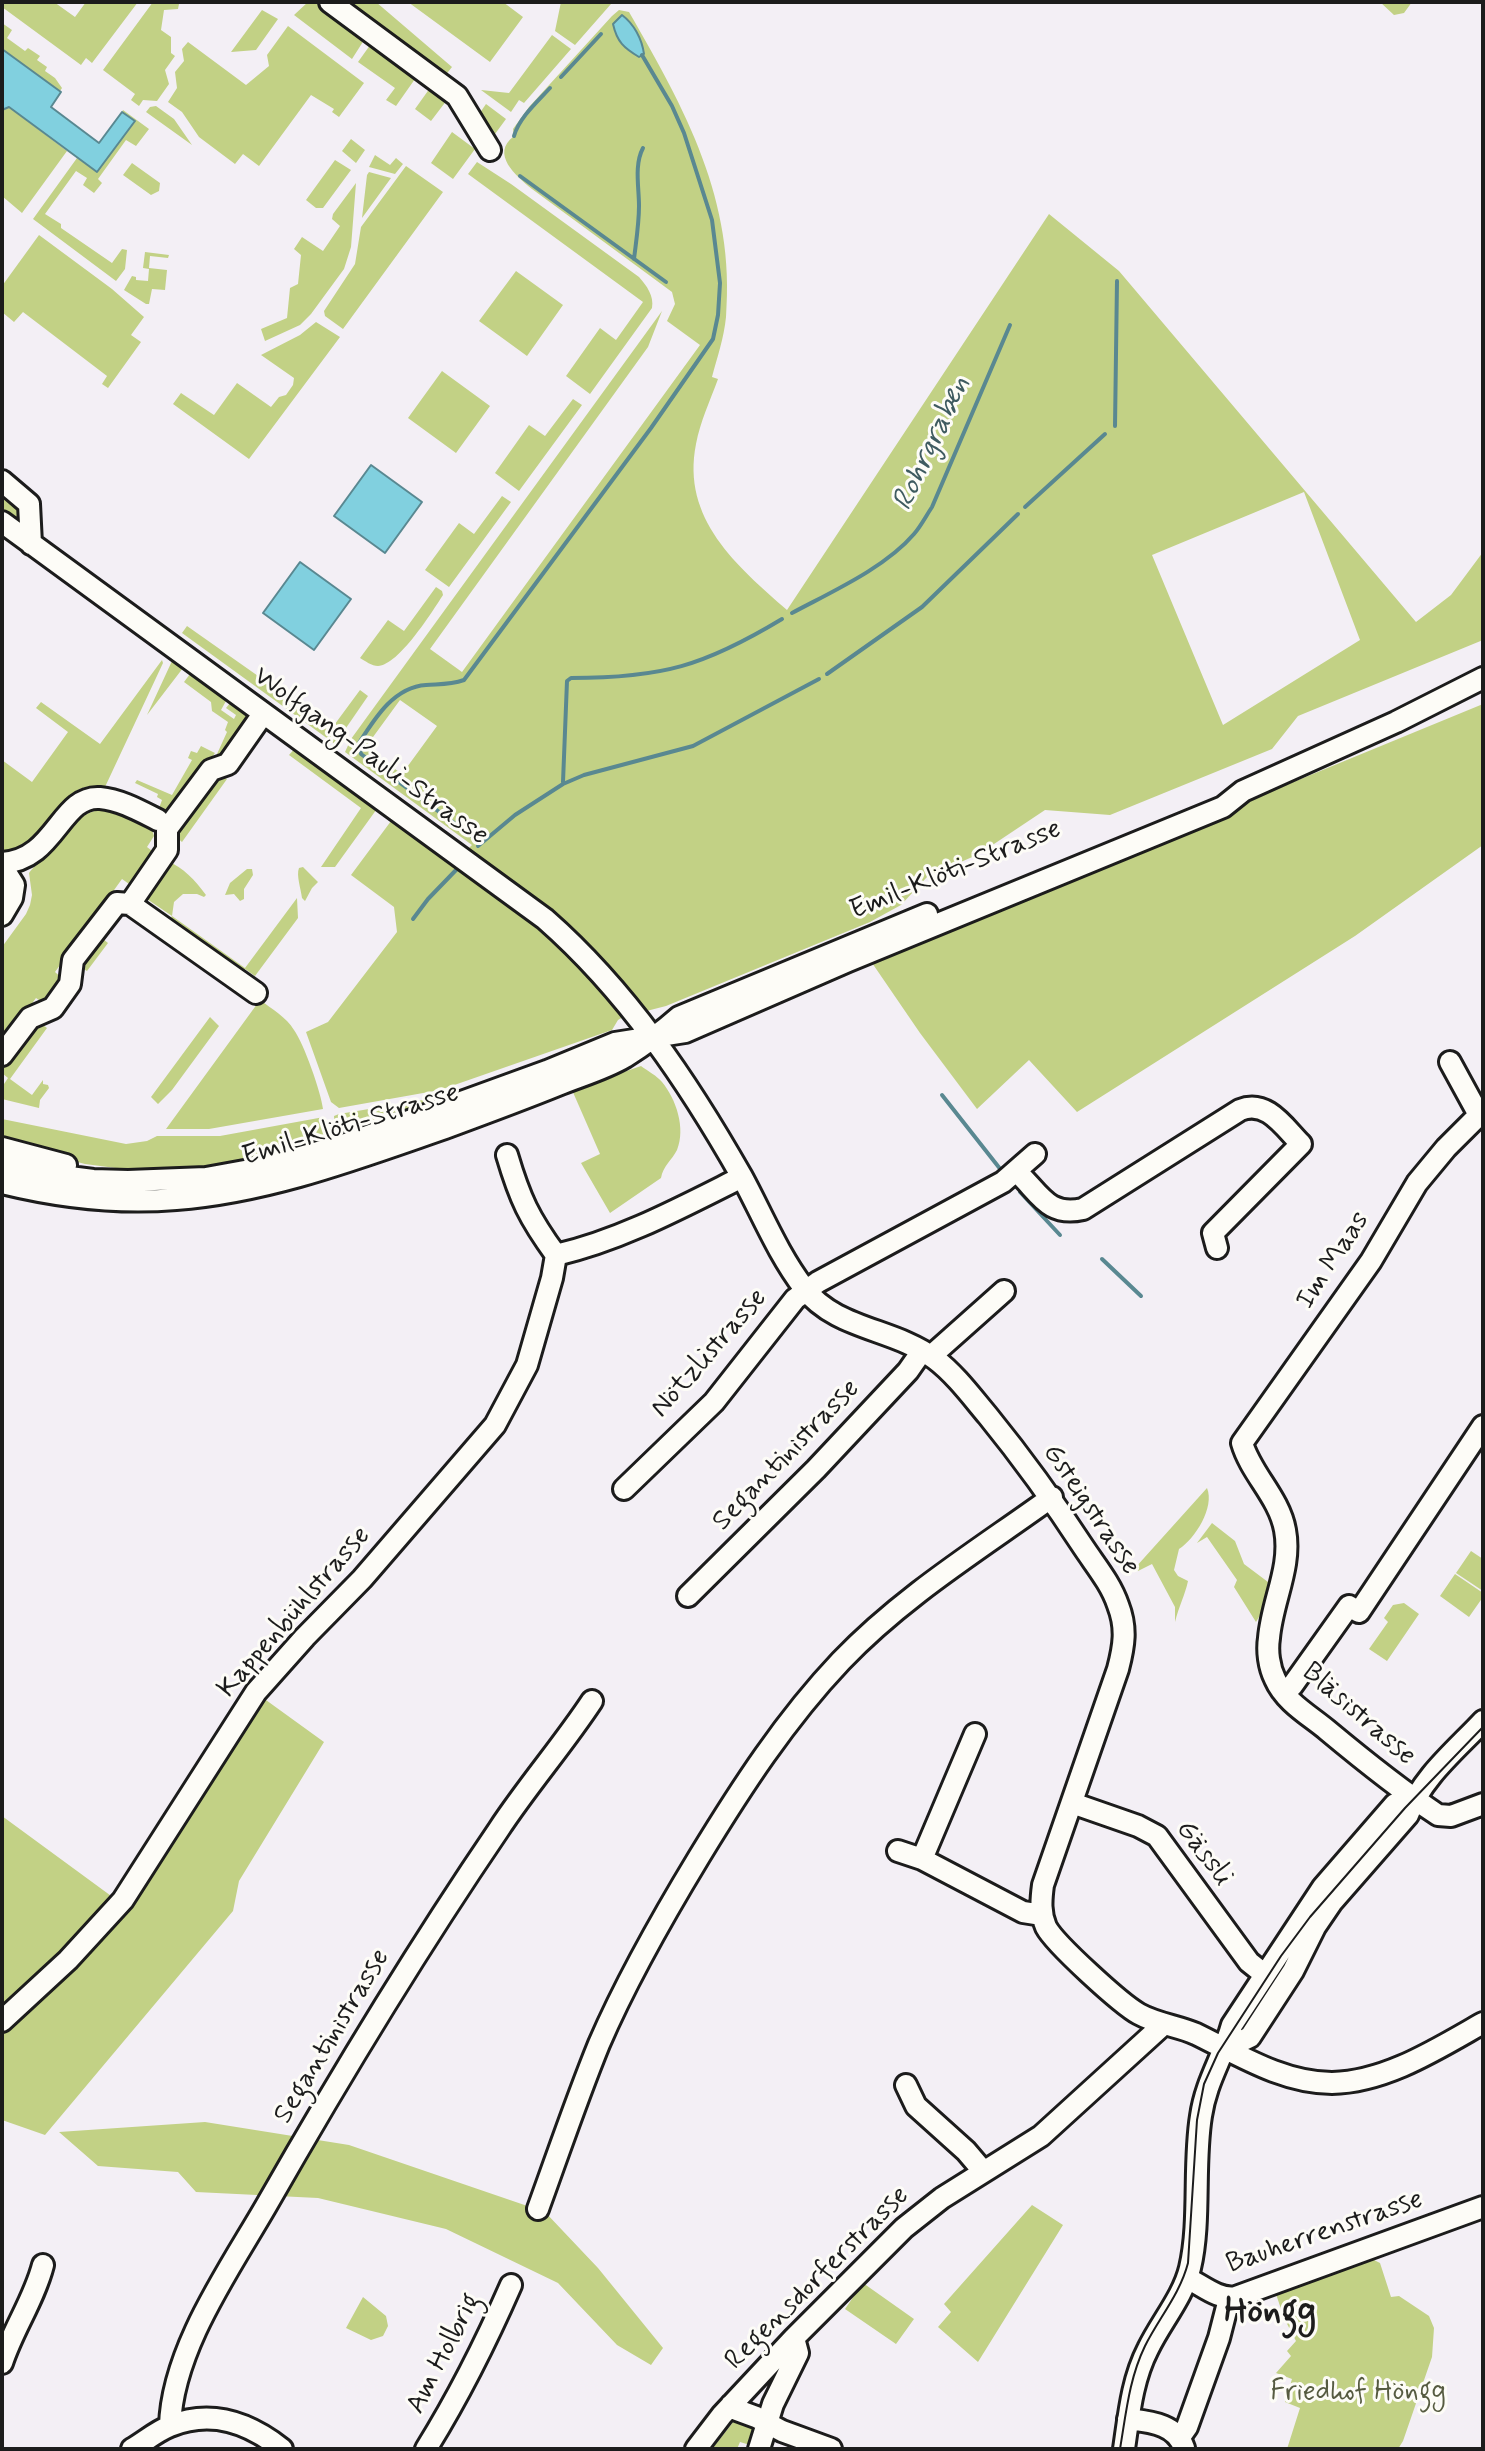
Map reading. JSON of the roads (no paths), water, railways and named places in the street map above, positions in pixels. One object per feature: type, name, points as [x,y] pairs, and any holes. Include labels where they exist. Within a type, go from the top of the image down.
[{"type":"street","points":[[330,2],[457,96],[490,150]]},
{"type":"street","points":[[2,481],[29,504],[31,544]]},
{"type":"street","name":"Wolfgang-Pauli-Strasse","points":[[2,522],[545,919],[593,964],[654,1038]]},
{"type":"street","name":"Emil-Klöti-Strasse","points":[[2,1164],[38,1173],[93,1180],[206,1178],[261,1168],[361,1139],[615,1043],[685,1032],[848,961],[1223,807],[1243,791],[1396,722],[1483,678]]},
{"type":"street","points":[[130,904],[167,850],[167,829],[211,770],[228,764],[263,714]]},
{"type":"street","points":[[2,915],[12,898],[14,885],[2,864],[17,862],[37,851],[84,799],[98,798],[125,804],[158,820]]},
{"type":"street","points":[[2,1055],[30,1018],[53,1008],[70,984],[73,960],[117,903],[130,904],[256,993]]},
{"type":"street","name":"Emil-Klöti-Strasse","points":[[2,1183],[50,1194],[138,1201],[177,1199],[275,1183],[354,1160],[498,1108],[621,1059],[654,1038]]},
{"type":"street","name":"Gsteigstrasse","points":[[654,1038],[742,1177],[792,1271],[806,1291],[825,1309],[841,1318],[927,1354],[972,1396],[1052,1497],[1118,1603],[1125,1644],[1043,1885],[1042,1915]]},
{"type":"street","name":"Im Maas","points":[[1242,1443],[1371,1261],[1417,1183],[1479,1115],[1450,1062]]},
{"type":"street","points":[[1016,1171],[1048,1205],[1065,1211],[1083,1209],[1240,1110],[1254,1106],[1261,1108],[1301,1144],[1213,1233],[1217,1248]]},
{"type":"street","points":[[2,1148],[128,1181]]},
{"type":"street","name":"Nötzlistrasse","points":[[624,1489],[714,1402],[795,1299],[1003,1182],[1035,1154]]},
{"type":"street","points":[[507,1155],[531,1222],[556,1255],[587,1248],[638,1227],[742,1177]]},
{"type":"street","points":[[2,1193],[50,1194]]},
{"type":"street","name":"Kappenbühlstrasse","points":[[2,2021],[68,1960],[123,1900],[256,1692],[362,1579],[495,1425],[527,1365],[556,1255]]},
{"type":"street","name":"Segantinistrasse","points":[[688,1596],[816,1469],[908,1371],[1004,1291]]},
{"type":"street","points":[[1282,1691],[1292,1686],[1349,1606],[1359,1612],[1483,1426]]},
{"type":"street","name":"Bläsistrasse","points":[[1242,1443],[1246,1457],[1269,1490],[1282,1517],[1285,1532],[1285,1565],[1268,1653],[1275,1680],[1282,1691],[1296,1707],[1438,1815],[1451,1816],[1483,1804]]},
{"type":"street","points":[[538,2209],[598,2046],[621,1995],[665,1913],[767,1751],[843,1659],[882,1623],[928,1584],[1052,1497]]},
{"type":"street","name":"Segantinistrasse","points":[[170,2426],[170,2405],[190,2345],[294,2156],[425,1940],[500,1827],[592,1701]]},
{"type":"street","points":[[1124,2449],[1140,2365],[1187,2278],[1193,2249],[1201,2117],[1211,2074],[1225,2049],[1232,2025],[1264,1974],[1408,1815],[1414,1798],[1483,1721]]},
{"type":"street","points":[[922,1859],[975,1734]]},
{"type":"street","name":"Gässli","points":[[1072,1803],[1138,1826],[1157,1836],[1249,1962],[1264,1974]]},
{"type":"street","points":[[898,1851],[922,1859],[1023,1912],[1042,1915],[1052,1935],[1140,2015],[1190,2032],[1286,2077],[1331,2083],[1360,2081],[1417,2058],[1483,2023]]},
{"type":"street","points":[[1225,2049],[1250,2037],[1293,1971],[1310,1921]]},
{"type":"street","name":"Regensdorferstrasse","points":[[696,2449],[731,2405],[794,2338],[904,2228],[942,2198],[1041,2136],[1164,2024]]},
{"type":"street","points":[[906,2085],[916,2106],[966,2151],[983,2171]]},
{"type":"street","name":"Bauherrenstrasse","points":[[1187,2278],[1229,2299],[1483,2207]]},
{"type":"street","points":[[2,2363],[11,2336],[37,2287],[43,2265]]},
{"type":"street","name":"Am Holbrig","points":[[426,2449],[459,2396],[511,2285]]},
{"type":"street","points":[[1182,2443],[1219,2338],[1229,2299]]},
{"type":"street","points":[[759,2449],[766,2423],[798,2353],[794,2338]]},
{"type":"street","points":[[731,2405],[782,2431],[831,2449]]},
{"type":"street","points":[[1128,2419],[1171,2429],[1182,2443]]},
{"type":"street","points":[[137,2448],[170,2426],[194,2420],[230,2421],[261,2433],[282,2449]]},
{"type":"water","points":[[622,15],[639,37],[644,54],[639,57],[619,40],[613,24]]},
{"type":"water","points":[[2,49],[61,92],[51,107],[99,143],[122,112],[135,121],[97,172],[9,107],[2,110]]},
{"type":"water","points":[[371,465],[422,502],[385,553],[334,516]]},
{"type":"water","points":[[300,562],[351,599],[314,650],[263,613]]},
{"type":"waterway","points":[[561,77],[601,34]]},
{"type":"waterway","points":[[483,841],[473,837],[361,754],[359,743],[386,705],[404,691],[464,680],[651,428],[713,339],[720,283],[712,220],[684,133],[642,55]]},
{"type":"waterway","points":[[514,136],[524,117],[550,88]]},
{"type":"waterway","points":[[634,259],[639,213],[638,169],[643,148]]},
{"type":"waterway","points":[[520,176],[666,282]]},
{"type":"waterway","name":"Rohrgraben","points":[[1115,426],[1117,281]]},
{"type":"waterway","name":"Rohrgraben","points":[[792,613],[873,568],[917,531],[932,507],[1010,325]]},
{"type":"waterway","name":"Rohrgraben","points":[[1025,507],[1105,434]]},
{"type":"waterway","name":"Rohrgraben","points":[[827,674],[922,607],[1018,514]]},
{"type":"waterway","name":"Rohrgraben","points":[[563,782],[567,681],[571,678],[631,675],[681,666],[729,648],[782,619]]},
{"type":"waterway","name":"Rohrgraben","points":[[478,846],[515,815],[563,784],[584,775],[693,746],[819,679]]},
{"type":"waterway","name":"Rohrgraben","points":[[413,919],[457,869]]},
{"type":"waterway","points":[[942,1095],[1001,1170]]},
{"type":"waterway","points":[[1020,1192],[1060,1235]]},
{"type":"waterway","points":[[1102,1259],[1141,1296]]},
{"type":"tram line","points":[[1120,2449],[1135,2371],[1180,2285],[1188,2263],[1197,2120],[1204,2084],[1218,2053],[1310,1917],[1405,1808],[1483,1727]]},
{"type":"district","name":"Höngg","points":[[1270,2313]]},
{"type":"park label","name":"Friedhof Höngg","points":[[1358,2393]]}]
